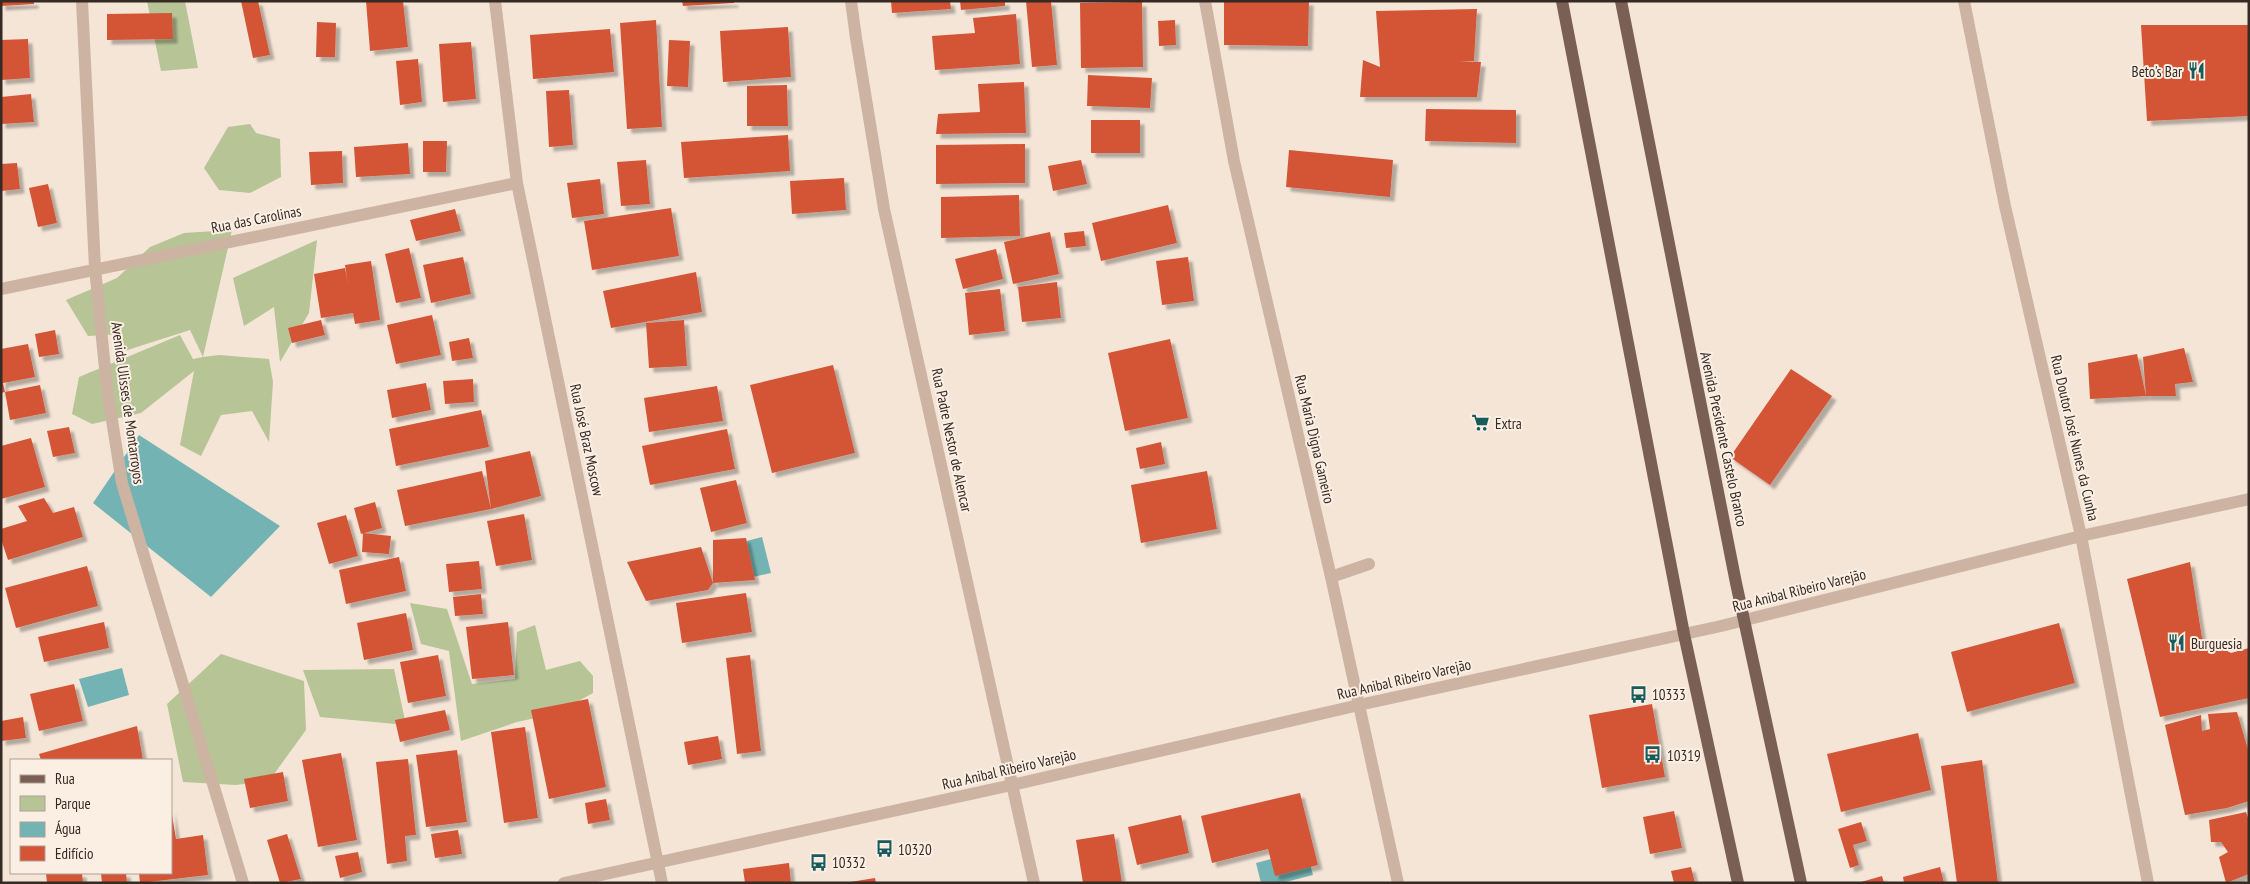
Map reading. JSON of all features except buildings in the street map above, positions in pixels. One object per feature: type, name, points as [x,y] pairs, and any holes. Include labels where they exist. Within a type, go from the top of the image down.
[{"type":"main road","points":[[1562,1],[1684,634],[1738,883]]},
{"type":"main road","name":"Avenida Presidente Castelo Branco","points":[[1621,1],[1667,240],[1745,620],[1802,883]]},
{"type":"street","name":"Avenida Ulisses de Montarroyos","points":[[82,1],[94,268],[107,389],[122,483],[243,883]]},
{"type":"street","name":"Rua José Braz Moscow","points":[[495,1],[517,183],[662,883]]},
{"type":"street","name":"Rua Padre Nestor de Alencar","points":[[851,1],[884,209],[1034,883]]},
{"type":"street","name":"Rua Maria Digna Gameiro","points":[[1205,1],[1234,160],[1331,577],[1398,883]]},
{"type":"street","name":"Rua Doutor José Nunes da Cunha","points":[[1964,1],[2005,206],[2081,536],[2148,883]]},
{"type":"street","name":"Rua das Carolinas","points":[[1,289],[94,268],[517,183]]},
{"type":"street","name":"Rua Anibal Ribeiro Varejão","points":[[564,883],[1012,785],[1359,705],[1684,634],[2081,536],[2249,499]]},
{"type":"street","points":[[1331,577],[1369,564]]},
{"type":"green space","points":[[147,1],[185,1],[198,68],[161,71]]},
{"type":"green space","points":[[250,124],[256,133],[280,139],[281,177],[250,193],[219,190],[204,168],[228,127]]},
{"type":"green space","points":[[232,230],[203,357],[190,330],[115,354],[123,334],[88,336],[66,300],[117,278],[150,247],[184,233]]},
{"type":"green space","points":[[317,240],[309,313],[280,362],[274,307],[244,326],[233,278]]},
{"type":"green space","points":[[180,335],[193,359],[219,355],[269,359],[273,382],[269,442],[252,411],[221,415],[201,456],[180,445],[194,371],[141,413],[92,424],[72,414],[79,377]]},
{"type":"green space","points":[[410,603],[447,609],[472,684],[515,679],[517,632],[535,625],[546,670],[580,661],[593,676],[593,693],[554,714],[517,722],[461,741],[449,651],[421,644]]},
{"type":"green space","points":[[221,654],[304,681],[306,730],[269,781],[236,785],[183,782],[167,704]]},
{"type":"green space","points":[[394,669],[406,725],[320,717],[303,670]]},
{"type":"water","points":[[139,435],[280,526],[211,597],[93,503]]},
{"type":"water","points":[[762,537],[771,573],[753,577],[735,544]]},
{"type":"water","points":[[122,668],[129,695],[88,707],[79,679]]},
{"type":"water","points":[[1306,850],[1313,875],[1282,883],[1261,883],[1256,863]]},
{"type":"place","name":"Beto's Bar","points":[[2196,71]]},
{"type":"place","name":"Extra","points":[[1481,423]]},
{"type":"place","name":"Burguesia","points":[[2177,643]]},
{"type":"place","name":"10333","points":[[1638,694]]},
{"type":"place","name":"10319","points":[[1653,755]]},
{"type":"place","name":"10320","points":[[884,849]]},
{"type":"place","name":"10332","points":[[818,862]]}]
